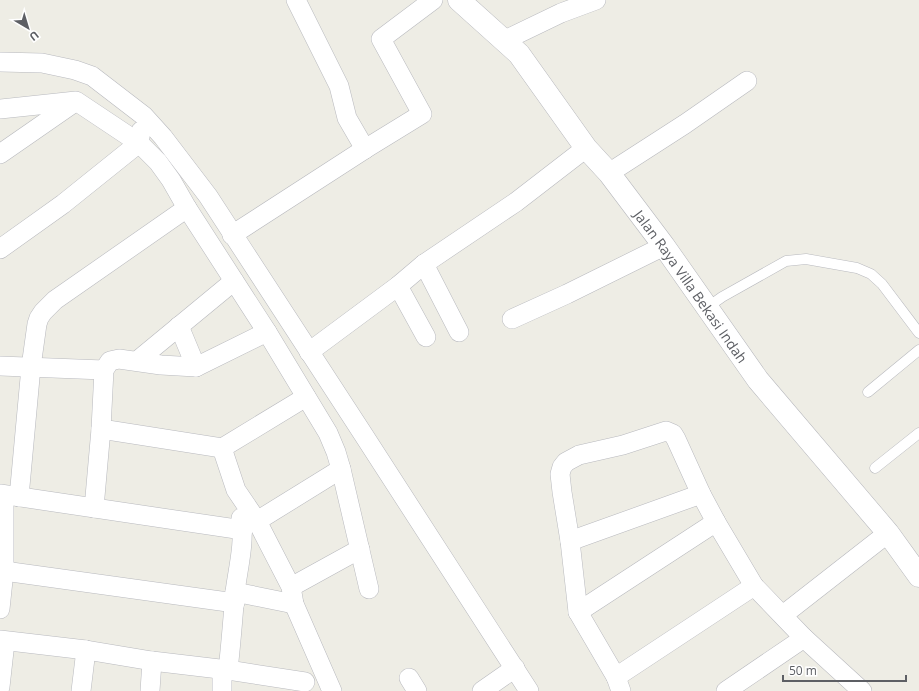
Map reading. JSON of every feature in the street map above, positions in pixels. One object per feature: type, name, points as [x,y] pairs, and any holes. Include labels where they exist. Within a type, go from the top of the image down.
[{"type":"main road","name":"Jalan Raya Villa Bekasi Indah","points":[[459,0],[519,54],[586,148],[608,173],[664,246],[758,380],[888,533],[919,576]]},
{"type":"street","points":[[296,0],[340,86],[347,118],[365,148]]},
{"type":"street","points":[[232,235],[365,148],[422,114],[381,39],[433,0]]},
{"type":"street","points":[[505,40],[561,13],[596,0]]},
{"type":"street","points":[[0,62],[42,63],[75,70],[92,76],[144,116],[163,137],[208,196],[529,691]]},
{"type":"street","points":[[608,173],[685,124],[747,81]]},
{"type":"street","points":[[0,108],[76,101],[139,143],[158,162],[266,332],[328,434],[336,452],[341,469],[369,589]]},
{"type":"street","points":[[0,154],[76,101]]},
{"type":"street","points":[[0,249],[63,204],[139,143],[144,116]]},
{"type":"street","points":[[309,352],[398,286],[424,264],[516,202],[586,148]]},
{"type":"street","points":[[0,609],[4,571],[8,495],[39,318],[42,312],[55,300],[187,208]]},
{"type":"street","points":[[512,319],[567,294],[664,246]]},
{"type":"street","points":[[424,264],[459,332]]},
{"type":"street","points":[[137,362],[234,281]]},
{"type":"street","points":[[398,286],[426,337]]},
{"type":"street","points":[[179,326],[196,367]]},
{"type":"street","points":[[94,508],[101,430],[104,370],[107,363],[112,359],[161,365],[196,367],[266,332]]},
{"type":"street","points":[[0,366],[104,370]]},
{"type":"street","points":[[101,430],[222,448],[306,397]]},
{"type":"street","points":[[754,586],[618,684],[578,612],[570,541],[560,474],[562,467],[566,462],[579,455],[623,445],[666,431],[669,432],[676,439],[701,494],[754,586],[804,638],[860,690]]},
{"type":"street","points":[[222,448],[250,526],[292,595],[316,657],[332,691]]},
{"type":"street","points":[[8,495],[94,508],[250,526],[341,469]]},
{"type":"street","points":[[570,541],[701,494]]},
{"type":"street","points":[[578,612],[716,522]]},
{"type":"street","points":[[222,691],[240,563],[250,526]]},
{"type":"street","points":[[783,615],[888,533]]},
{"type":"street","points":[[4,571],[235,598],[292,595],[360,550]]},
{"type":"street","points":[[726,691],[804,638]]},
{"type":"street","points":[[0,687],[3,641],[86,650],[152,661],[225,670],[304,687],[316,657]]},
{"type":"street","points":[[81,691],[86,650]]},
{"type":"street","points":[[150,691],[152,661]]},
{"type":"street","points":[[482,691],[515,668]]},
{"type":"lane","points":[[708,307],[722,297],[786,261],[806,259],[857,268],[871,274],[882,284],[919,333]]},
{"type":"lane","points":[[868,392],[919,350]]},
{"type":"lane","points":[[875,468],[919,433]]}]
